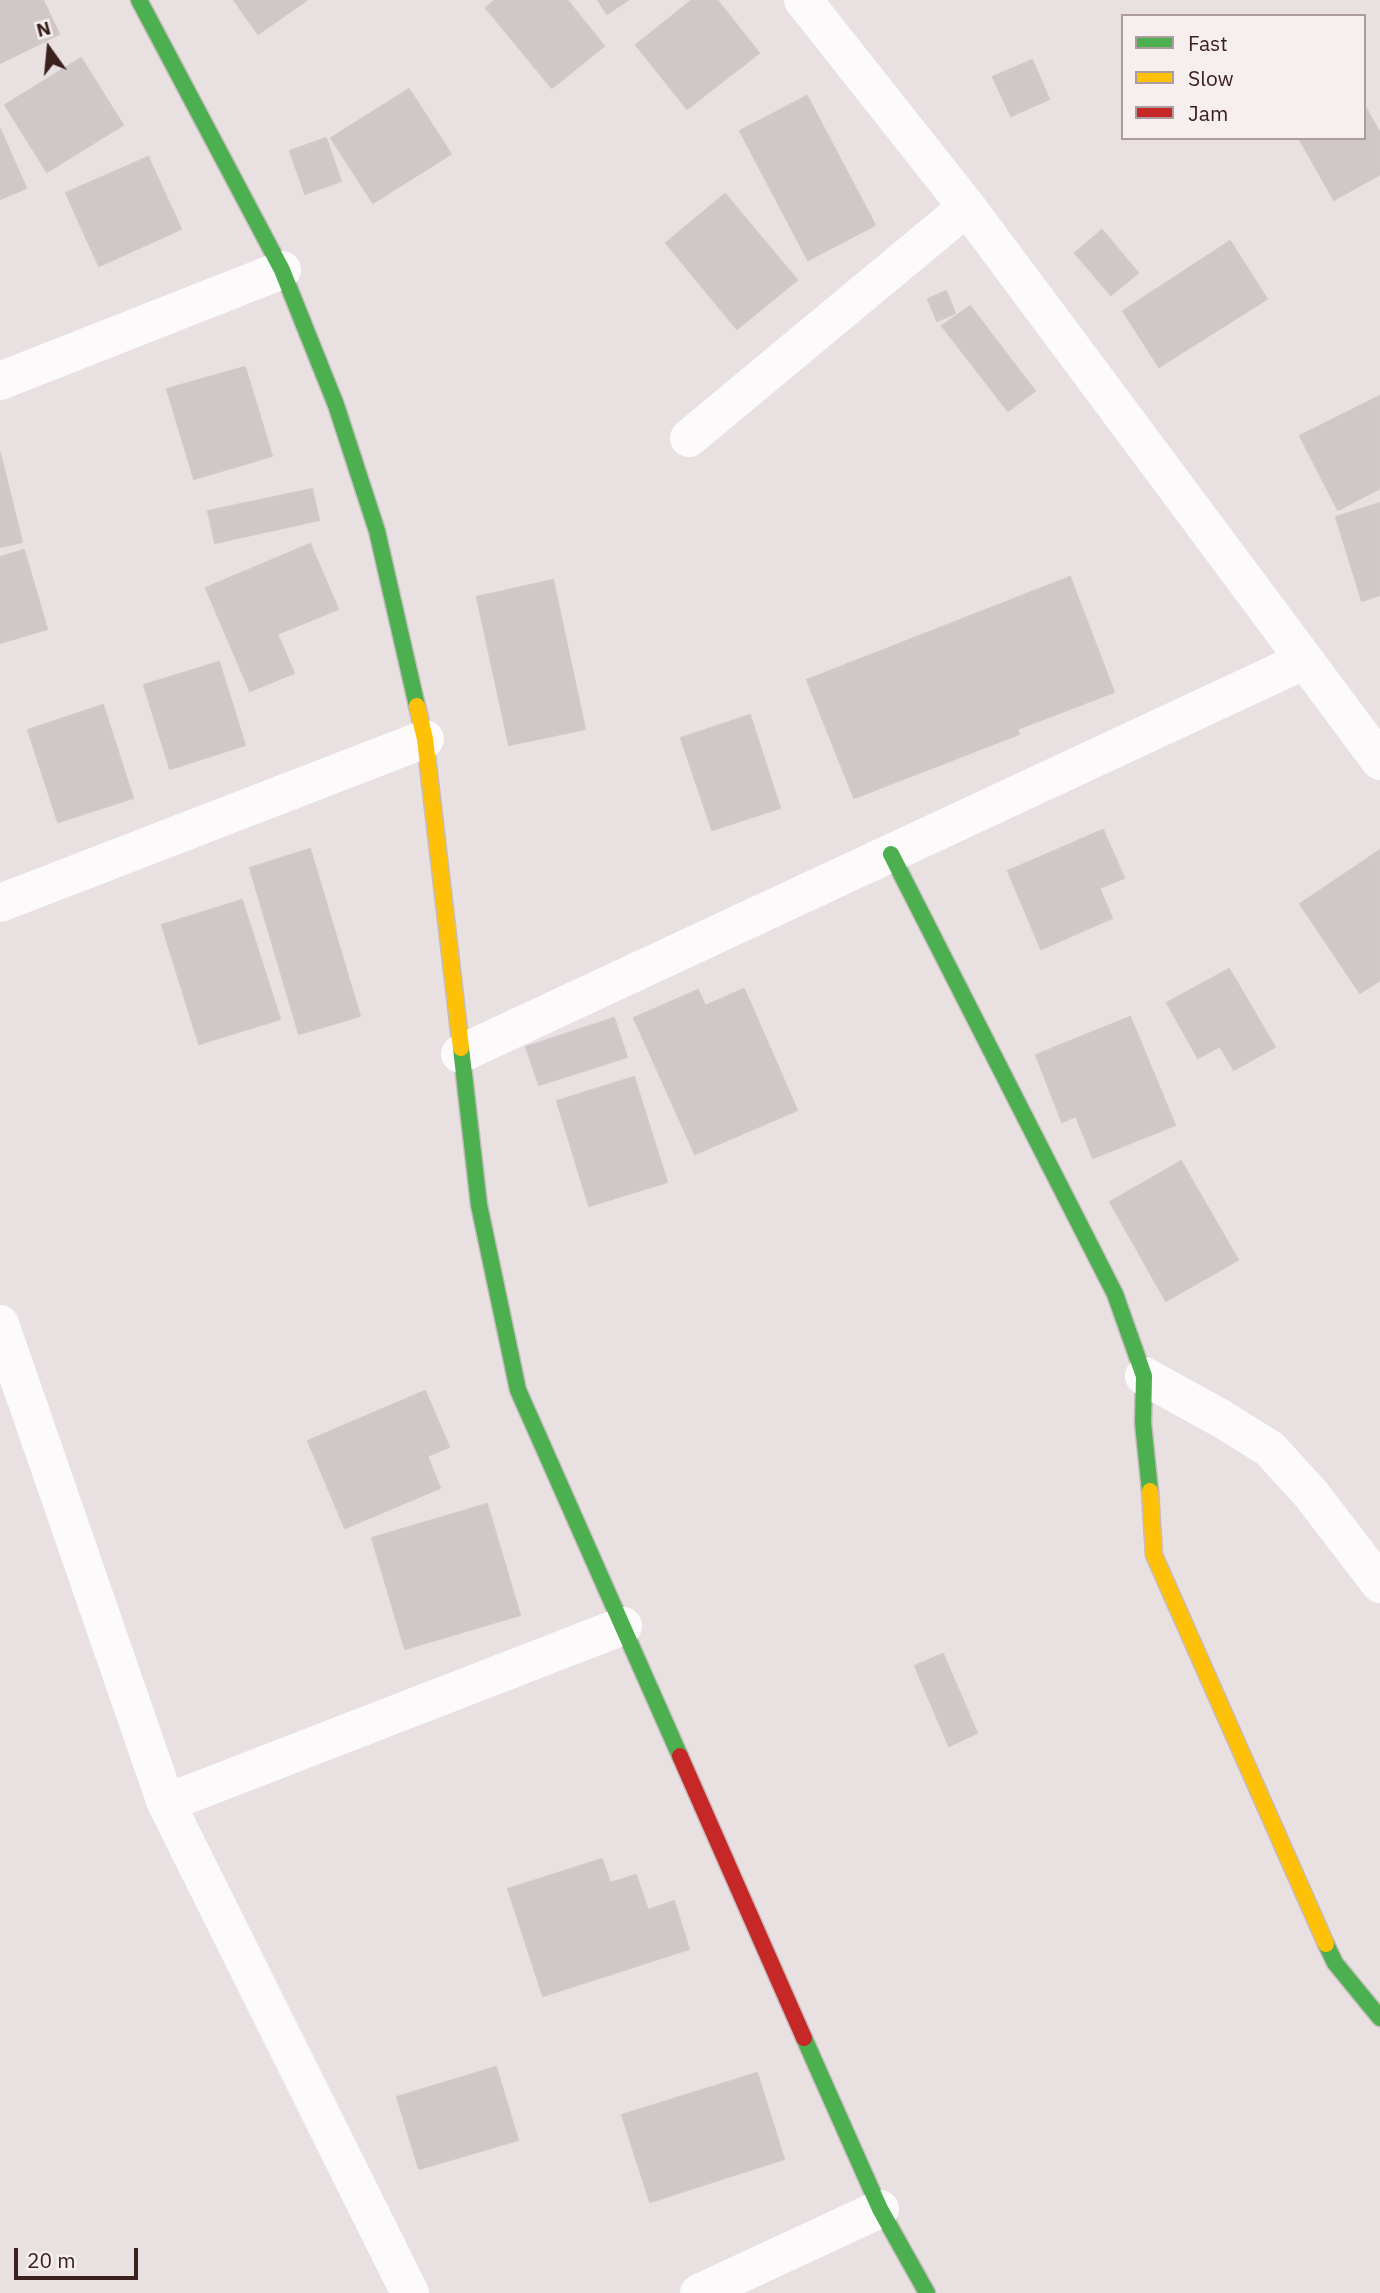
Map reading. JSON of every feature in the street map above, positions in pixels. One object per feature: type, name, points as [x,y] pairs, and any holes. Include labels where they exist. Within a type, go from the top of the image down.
[{"type":"street","points":[[139,0],[282,270],[336,405],[377,531],[425,739],[479,1205],[518,1390],[880,2209],[928,2293]]},
{"type":"street","points":[[803,0],[967,207],[1380,761]]},
{"type":"street","points":[[689,438],[967,207]]},
{"type":"street","points":[[0,381],[282,270]]},
{"type":"street","points":[[460,1054],[1303,661]]},
{"type":"street","points":[[0,904],[425,739]]},
{"type":"street","points":[[891,854],[1115,1294],[1144,1376],[1143,1423],[1154,1555],[1335,1964],[1380,2018]]},
{"type":"street","points":[[0,1324],[166,1803],[410,2293]]},
{"type":"street","points":[[1144,1376],[1270,1449],[1311,1494],[1380,1584]]},
{"type":"street","points":[[166,1803],[623,1626]]},
{"type":"street","points":[[699,2293],[880,2209]]},
{"type":"building","points":[[0,0],[43,0],[59,34],[0,63]]},
{"type":"building","points":[[234,0],[307,0],[258,34]]},
{"type":"building","points":[[495,0],[567,0],[604,46],[552,88],[486,8]]},
{"type":"building","points":[[598,0],[628,0],[607,14]]},
{"type":"building","points":[[692,0],[717,0],[759,53],[687,109],[636,45]]},
{"type":"building","points":[[81,58],[123,125],[47,172],[5,105]]},
{"type":"building","points":[[1032,60],[1049,99],[1011,116],[993,77]]},
{"type":"building","points":[[409,89],[451,154],[373,203],[331,138]]},
{"type":"building","points":[[807,96],[875,225],[808,260],[740,131]]},
{"type":"building","points":[[1366,108],[1380,133],[1380,174],[1334,200],[1300,140],[1366,140]]},
{"type":"building","points":[[0,129],[26,188],[0,199]]},
{"type":"building","points":[[326,138],[341,181],[305,194],[290,151]]},
{"type":"building","points":[[148,157],[181,229],[99,266],[66,193]]},
{"type":"building","points":[[725,194],[797,280],[737,329],[666,243]]},
{"type":"building","points":[[1102,230],[1138,273],[1111,295],[1075,253]]},
{"type":"building","points":[[1230,241],[1267,299],[1159,367],[1123,311]]},
{"type":"building","points":[[946,291],[955,313],[937,321],[928,299]]},
{"type":"building","points":[[970,306],[1035,391],[1008,411],[942,326]]},
{"type":"building","points":[[245,367],[272,456],[194,479],[167,389]]},
{"type":"building","points":[[1380,396],[1380,488],[1338,510],[1300,436]]},
{"type":"building","points":[[0,453],[22,542],[0,547]]},
{"type":"building","points":[[312,489],[319,520],[215,543],[208,511]]},
{"type":"building","points":[[1380,503],[1380,595],[1362,601],[1336,517]]},
{"type":"building","points":[[310,544],[338,609],[277,634],[294,673],[250,691],[206,588]]},
{"type":"building","points":[[24,550],[47,629],[0,643],[0,557]]},
{"type":"building","points":[[1070,577],[1114,692],[1017,729],[1019,734],[854,798],[807,680]]},
{"type":"building","points":[[553,580],[585,729],[509,745],[477,597]]},
{"type":"building","points":[[219,662],[245,745],[170,769],[144,685]]},
{"type":"building","points":[[103,705],[133,798],[58,822],[28,730]]},
{"type":"building","points":[[750,715],[780,808],[712,830],[681,738]]},
{"type":"building","points":[[1103,830],[1124,878],[1099,888],[1112,918],[1041,949],[1008,871]]},
{"type":"building","points":[[310,849],[360,1016],[299,1034],[250,868]]},
{"type":"building","points":[[1380,850],[1380,980],[1360,993],[1300,904]]},
{"type":"building","points":[[242,900],[280,1019],[199,1044],[162,925]]},
{"type":"building","points":[[1229,969],[1275,1047],[1234,1070],[1220,1046],[1198,1058],[1167,1003]]},
{"type":"building","points":[[744,989],[797,1110],[695,1154],[634,1018],[698,990],[705,1006]]},
{"type":"building","points":[[1130,1017],[1175,1125],[1093,1158],[1076,1116],[1062,1122],[1036,1055]]},
{"type":"building","points":[[614,1018],[627,1057],[539,1085],[526,1047]]},
{"type":"building","points":[[634,1077],[667,1182],[589,1206],[557,1101]]},
{"type":"building","points":[[1181,1161],[1238,1260],[1166,1301],[1110,1202]]},
{"type":"building","points":[[425,1391],[449,1447],[427,1456],[440,1488],[345,1528],[308,1441]]},
{"type":"building","points":[[487,1504],[520,1615],[405,1649],[372,1538]]},
{"type":"building","points":[[943,1654],[977,1733],[949,1746],[915,1666]]},
{"type":"building","points":[[602,1859],[610,1883],[636,1875],[648,1910],[674,1901],[689,1949],[543,1996],[508,1889]]},
{"type":"building","points":[[496,2067],[518,2140],[419,2169],[397,2097]]},
{"type":"building","points":[[757,2073],[784,2159],[650,2202],[622,2115]]},
{"type":"traffic: fast","points":[[139,0],[282,270],[336,405],[377,531],[417,706]]},
{"type":"traffic: fast","points":[[891,854],[1115,1294],[1144,1376],[1143,1423],[1150,1491]]},
{"type":"traffic: fast","points":[[461,1048],[479,1205],[518,1390],[680,1756]]},
{"type":"traffic: fast","points":[[1326,1944],[1335,1963],[1380,2018]]},
{"type":"traffic: fast","points":[[804,2038],[880,2209],[927,2293]]},
{"type":"traffic: slow","points":[[417,706],[425,739],[461,1048]]},
{"type":"traffic: slow","points":[[1150,1491],[1154,1555],[1326,1944]]},
{"type":"traffic: jam","points":[[680,1756],[804,2038]]}]
